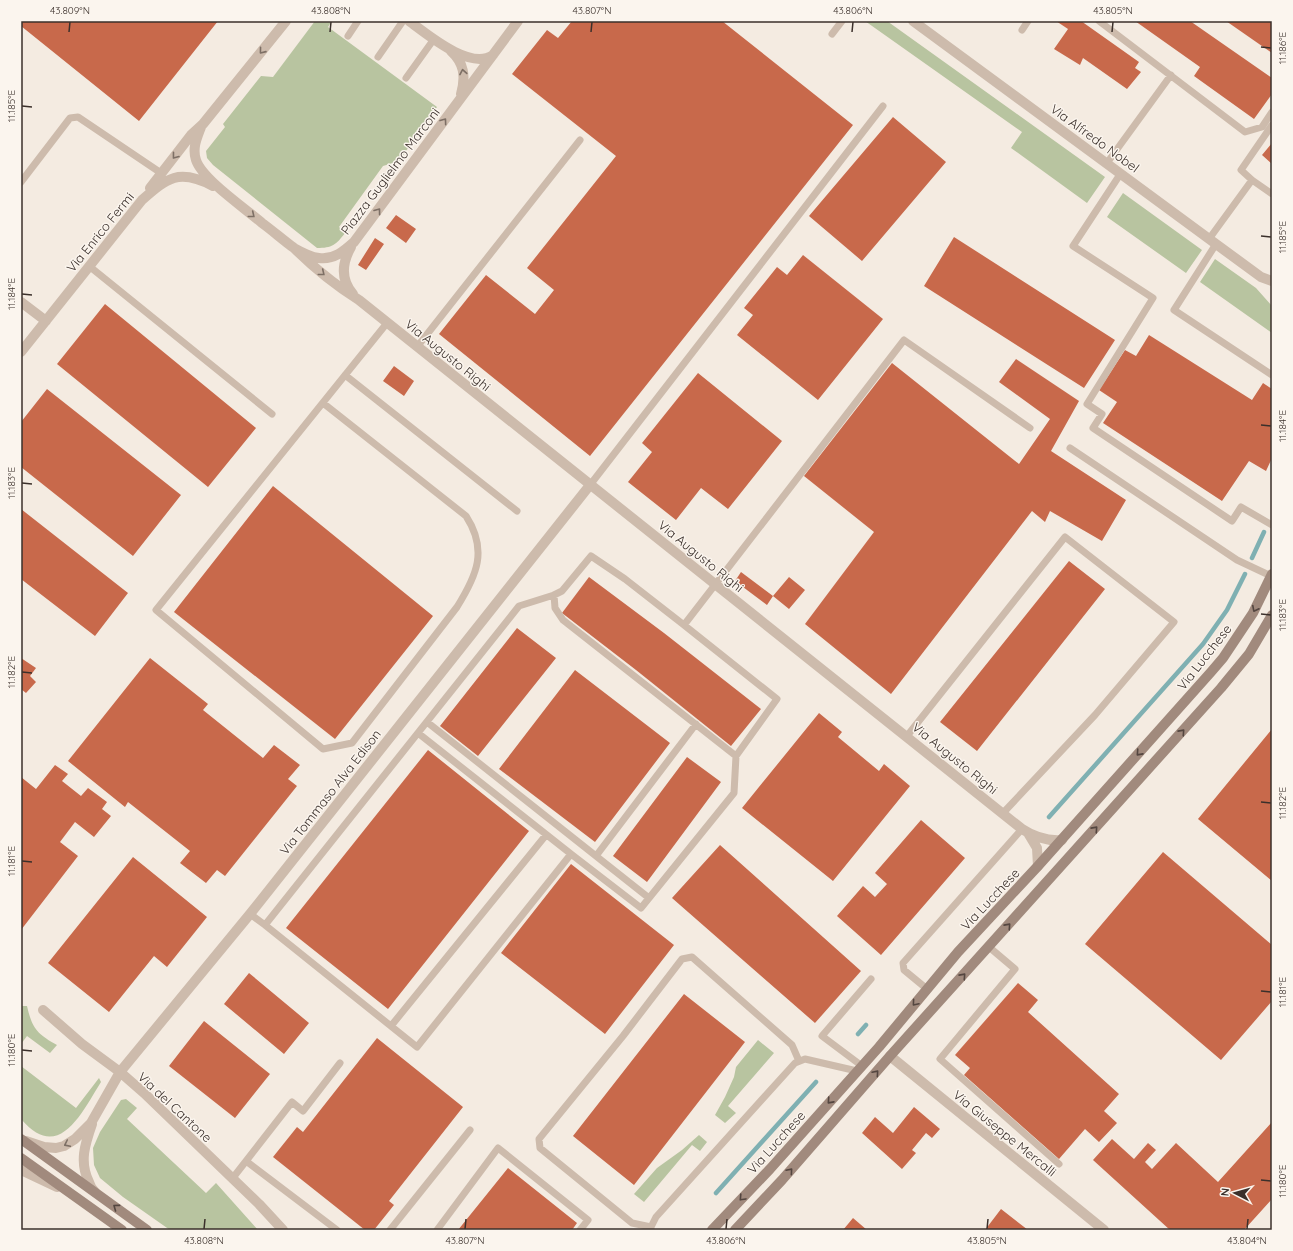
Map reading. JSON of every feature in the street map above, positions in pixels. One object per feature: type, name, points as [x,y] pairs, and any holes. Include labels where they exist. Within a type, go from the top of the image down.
[{"type":"main road","name":"Via Lucchese","points":[[712,1230],[770,1169],[859,1069],[958,952],[1062,840],[1223,658],[1253,613],[1268,574]]},
{"type":"main road","points":[[735,1230],[782,1180],[890,1056],[1222,688],[1249,654],[1272,615]]},
{"type":"main road","points":[[21,1139],[147,1230]]},
{"type":"main road","points":[[21,1158],[122,1230]]},
{"type":"street","name":"Piazza Guglielmo Marconi","points":[[142,200],[191,135],[201,127],[286,21]]},
{"type":"street","name":"Piazza Guglielmo Marconi","points":[[409,21],[434,39],[460,54],[478,59],[488,58],[493,55]]},
{"type":"street","points":[[493,55],[518,21]]},
{"type":"street","name":"Via Alfredo Nobel","points":[[913,21],[1213,241],[1261,277],[1272,288]]},
{"type":"street","name":"Piazza Guglielmo Marconi","points":[[448,48],[456,56],[464,71],[464,86],[458,101]]},
{"type":"street","name":"Piazza Guglielmo Marconi","points":[[201,127],[195,144],[196,160],[206,174],[222,191],[293,247],[313,256],[327,258],[339,254],[354,242],[493,55]]},
{"type":"street","name":"Via Enrico Fermi","points":[[21,352],[142,200],[166,181],[175,177],[184,176],[199,179],[222,191]]},
{"type":"street","name":"Via Augusto Righi","points":[[354,242],[346,257],[343,276],[350,290],[359,300]]},
{"type":"street","name":"Via Augusto Righi","points":[[293,247],[307,261],[344,291],[359,300],[1025,831],[1037,848],[1038,866]]},
{"type":"street","name":"Via Alfredo Nobel","points":[[1261,277],[1272,281]]},
{"type":"street","points":[[21,302],[46,321]]},
{"type":"street","name":"Via Tommaso Alva Edison","points":[[101,1196],[93,1190],[87,1177],[83,1162],[85,1145],[95,1117],[120,1072],[250,914],[590,485]]},
{"type":"street","name":"Via Augusto Righi","points":[[1025,831],[1047,840],[1062,840]]},
{"type":"street","name":"Via del Cantone","points":[[43,1010],[90,1051],[120,1072],[259,1204],[283,1230]]},
{"type":"street","name":"Via Giuseppe Mercalli","points":[[890,1056],[1104,1230]]},
{"type":"street","name":"Via Tommaso Alva Edison","points":[[21,1139],[44,1147],[56,1148],[64,1146],[75,1139],[95,1117]]},
{"type":"street","points":[[21,1170],[68,1192]]},
{"type":"lane","points":[[348,36],[358,21]]},
{"type":"lane","points":[[378,57],[403,21]]},
{"type":"lane","points":[[832,34],[842,21]]},
{"type":"lane","points":[[1022,30],[1028,21]]},
{"type":"lane","points":[[1099,21],[1245,132],[1262,127],[1272,112]]},
{"type":"lane","points":[[406,78],[434,39]]},
{"type":"lane","points":[[1107,163],[1171,75]]},
{"type":"lane","points":[[590,485],[883,106]]},
{"type":"lane","points":[[21,182],[70,118],[78,117],[161,173]]},
{"type":"lane","points":[[1272,125],[1241,170],[1272,194]]},
{"type":"lane","points":[[417,347],[580,140]]},
{"type":"lane","points":[[1121,173],[1073,246],[1153,298],[1087,404],[1102,414],[1093,428],[1232,521],[1240,508],[1263,521],[1272,524]]},
{"type":"lane","points":[[1252,180],[1213,241],[1174,310],[1272,375]]},
{"type":"lane","points":[[89,266],[272,414]]},
{"type":"lane","points":[[323,402],[466,516],[478,542],[479,558],[467,591],[457,607],[352,743],[323,749],[156,610],[323,402],[387,323]]},
{"type":"lane","points":[[684,625],[904,340],[1030,428]]},
{"type":"lane","points":[[345,375],[517,511]]},
{"type":"lane","points":[[1070,448],[1243,563],[1268,574]]},
{"type":"lane","points":[[907,736],[1065,537],[1174,622],[1095,714],[1003,813]]},
{"type":"lane","points":[[266,925],[418,733],[519,606],[554,596],[562,591],[592,556],[625,579],[777,699],[736,756],[734,793],[641,908],[546,835],[418,733]]},
{"type":"lane","points":[[554,596],[555,608],[563,620],[736,756]]},
{"type":"lane","points":[[427,722],[649,898]]},
{"type":"lane","points":[[596,856],[696,724]]},
{"type":"lane","points":[[927,989],[904,970],[903,963],[1025,831]]},
{"type":"lane","points":[[391,1026],[546,835]]},
{"type":"lane","points":[[250,914],[266,925],[417,1046],[571,854]]},
{"type":"lane","points":[[989,947],[1015,969],[940,1059],[1059,1164]]},
{"type":"lane","points":[[799,1061],[792,1045],[692,957],[682,959],[623,1036],[539,1139],[540,1148],[632,1223],[651,1229],[656,1217],[795,1063],[805,1059],[859,1069]]},
{"type":"lane","points":[[859,1069],[822,1036],[871,979]]},
{"type":"lane","points":[[232,1179],[292,1102],[303,1111],[340,1063]]},
{"type":"lane","points":[[390,1230],[470,1130]]},
{"type":"lane","points":[[437,1230],[498,1148],[588,1220],[580,1230]]},
{"type":"lane","points":[[246,1161],[337,1230]]},
{"type":"green space","points":[[315,21],[332,21],[328,27],[437,107],[399,161],[383,166],[339,227],[345,233],[342,237],[333,245],[317,248],[213,165],[207,158],[206,151],[225,127],[223,124],[261,76],[273,77]]},
{"type":"green space","points":[[865,21],[887,21],[1105,177],[1087,203],[1011,148],[1022,132]]},
{"type":"green space","points":[[1123,193],[1202,250],[1186,273],[1107,217]]},
{"type":"green space","points":[[1215,259],[1256,288],[1272,306],[1272,333],[1200,282]]},
{"type":"green space","points":[[21,1006],[27,1006],[36,1030],[57,1045],[50,1053],[27,1036],[21,1044]]},
{"type":"green space","points":[[758,1040],[774,1053],[728,1106],[736,1113],[725,1123],[715,1115],[734,1077],[736,1067]]},
{"type":"green space","points":[[21,1066],[76,1108],[99,1078],[101,1082],[86,1107],[68,1129],[58,1135],[47,1136],[35,1132],[21,1119]]},
{"type":"green space","points":[[126,1099],[137,1108],[127,1119],[206,1193],[216,1183],[258,1230],[170,1230],[123,1197],[100,1178],[94,1165],[93,1148],[100,1132],[121,1100]]},
{"type":"green space","points":[[699,1135],[707,1142],[700,1151],[692,1145],[644,1202],[634,1194],[657,1168],[682,1150]]},
{"type":"building","points":[[21,21],[218,21],[139,121],[21,26]]},
{"type":"building","points":[[572,21],[722,21],[853,125],[590,456],[439,334],[486,275],[535,314],[554,290],[527,268],[616,156],[512,74],[547,30],[558,38]]},
{"type":"building","points":[[1056,21],[1081,21],[1139,62],[1135,68],[1141,72],[1127,89],[1083,58],[1080,65],[1054,49],[1068,29]]},
{"type":"building","points":[[1135,21],[1190,21],[1272,78],[1272,94],[1254,119],[1194,76],[1200,67]]},
{"type":"building","points":[[1226,21],[1272,21],[1272,53]]},
{"type":"building","points":[[893,117],[946,162],[862,261],[809,216]]},
{"type":"building","points":[[1272,143],[1272,164],[1262,155]]},
{"type":"building","points":[[396,215],[416,229],[406,243],[386,228]]},
{"type":"building","points":[[954,237],[1115,340],[1084,388],[924,286]]},
{"type":"building","points":[[375,238],[384,244],[366,270],[358,265]]},
{"type":"building","points":[[803,255],[883,319],[818,400],[737,335],[753,315],[744,308],[777,267],[787,275]]},
{"type":"building","points":[[105,304],[256,428],[208,487],[57,364]]},
{"type":"building","points":[[1149,335],[1252,400],[1263,383],[1272,389],[1272,458],[1266,471],[1249,461],[1222,501],[1103,423],[1117,402],[1099,390],[1125,350],[1136,356]]},
{"type":"building","points":[[1016,359],[1079,401],[1051,451],[1126,500],[1102,541],[1050,511],[1045,522],[1032,511],[891,694],[805,624],[874,532],[804,476],[892,363],[1019,464],[1050,419],[999,382]]},
{"type":"building","points":[[394,366],[414,381],[404,396],[383,381]]},
{"type":"building","points":[[698,373],[782,441],[728,509],[701,488],[676,520],[628,482],[652,452],[642,443]]},
{"type":"building","points":[[47,389],[181,495],[133,556],[21,467],[21,422]]},
{"type":"building","points":[[273,486],[433,616],[335,739],[174,612]]},
{"type":"building","points":[[21,509],[128,593],[95,636],[21,579]]},
{"type":"building","points":[[1069,561],[1105,589],[977,751],[940,722]]},
{"type":"building","points":[[741,572],[773,596],[767,605],[735,581]]},
{"type":"building","points":[[589,577],[664,633],[761,709],[731,746],[562,613]]},
{"type":"building","points":[[789,577],[805,590],[789,609],[773,596]]},
{"type":"building","points":[[517,628],[556,658],[478,756],[440,726]]},
{"type":"building","points":[[21,658],[36,668],[30,676],[36,682],[26,693],[21,689]]},
{"type":"building","points":[[150,658],[208,704],[203,710],[263,758],[274,745],[300,765],[288,779],[297,786],[225,876],[217,870],[206,883],[180,863],[190,851],[128,802],[125,807],[68,761]]},
{"type":"building","points":[[575,670],[670,743],[595,842],[499,769]]},
{"type":"building","points":[[819,713],[842,732],[838,737],[879,771],[884,764],[910,786],[833,881],[742,808]]},
{"type":"building","points":[[1272,729],[1272,881],[1198,819]]},
{"type":"building","points":[[428,750],[529,831],[388,1009],[286,928]]},
{"type":"building","points":[[687,757],[721,782],[647,882],[613,856]]},
{"type":"building","points":[[55,765],[68,774],[62,781],[81,796],[88,788],[107,802],[102,809],[111,816],[94,837],[75,822],[60,842],[78,856],[21,930],[21,777],[36,789]]},
{"type":"building","points":[[921,820],[965,858],[881,955],[837,916],[863,886],[875,897],[887,884],[875,873]]},
{"type":"building","points":[[720,845],[861,971],[815,1023],[672,898]]},
{"type":"building","points":[[1163,852],[1272,945],[1272,1001],[1221,1060],[1085,944]]},
{"type":"building","points":[[133,857],[207,917],[167,967],[154,956],[109,1012],[48,963]]},
{"type":"building","points":[[571,864],[674,945],[605,1034],[501,953]]},
{"type":"building","points":[[249,973],[309,1023],[284,1054],[224,1004]]},
{"type":"building","points":[[1018,983],[1038,1000],[1028,1012],[1119,1094],[1104,1111],[1117,1123],[1099,1142],[1085,1129],[1059,1159],[964,1075],[970,1068],[955,1055]]},
{"type":"building","points":[[684,994],[745,1042],[634,1185],[573,1136]]},
{"type":"building","points":[[204,1021],[270,1074],[235,1118],[169,1066]]},
{"type":"building","points":[[377,1038],[463,1107],[389,1201],[394,1205],[374,1230],[365,1230],[273,1157],[297,1127],[303,1132]]},
{"type":"building","points":[[914,1107],[940,1129],[932,1138],[926,1133],[912,1150],[916,1153],[902,1169],[862,1133],[875,1117],[893,1133]]},
{"type":"building","points":[[1272,1122],[1272,1199],[1244,1230],[1170,1230],[1093,1160],[1112,1139],[1134,1159],[1148,1143],[1156,1150],[1145,1162],[1152,1169],[1176,1143],[1218,1182]]},
{"type":"building","points":[[508,1168],[577,1223],[572,1230],[458,1230]]},
{"type":"building","points":[[1001,1209],[1028,1230],[985,1230]]},
{"type":"building","points":[[853,1218],[867,1230],[843,1230]]},
{"type":"waterway","points":[[1252,558],[1264,532]]},
{"type":"waterway","points":[[1049,817],[1203,644],[1227,610],[1245,574]]},
{"type":"waterway","points":[[858,1034],[866,1025]]},
{"type":"waterway","points":[[716,1193],[816,1082]]}]
